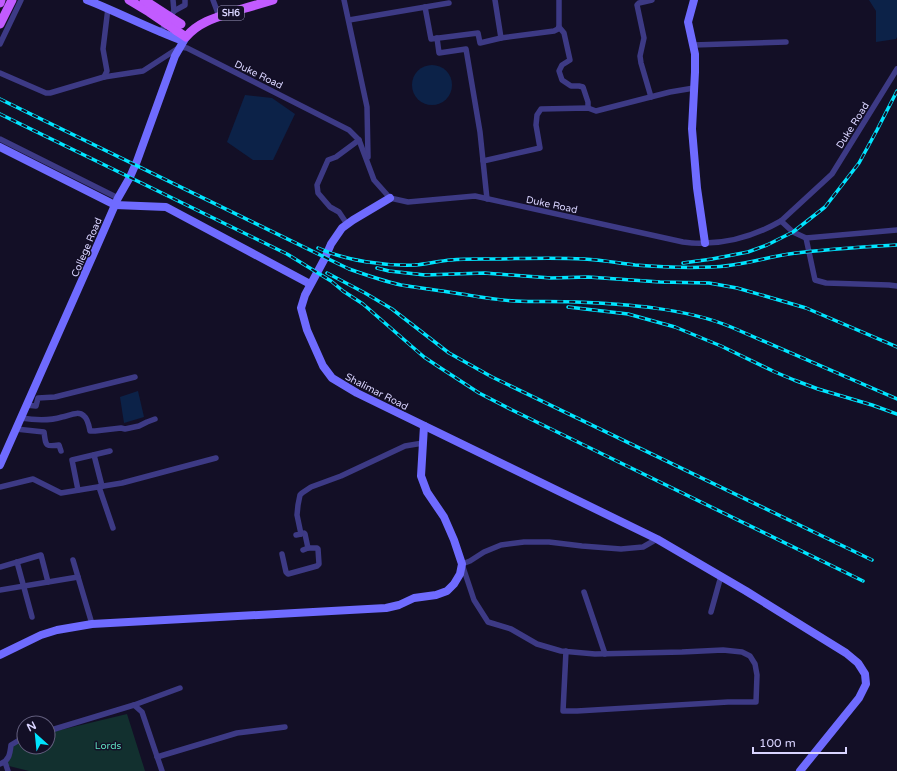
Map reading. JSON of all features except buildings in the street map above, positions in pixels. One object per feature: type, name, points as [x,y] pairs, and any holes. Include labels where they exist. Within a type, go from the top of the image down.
[{"type":"main road","points":[[0,24],[12,0]]},
{"type":"main road","points":[[129,0],[179,28]]},
{"type":"main road","points":[[144,0],[179,28],[185,39]]},
{"type":"main road","name":"SH6","points":[[185,39],[204,23],[219,16],[258,2],[273,0]]},
{"type":"street","points":[[0,44],[21,0]]},
{"type":"street","points":[[87,0],[105,5],[160,33],[185,39]]},
{"type":"street","points":[[173,0],[174,11]]},
{"type":"street","points":[[160,33],[174,11],[185,5],[185,0]]},
{"type":"street","points":[[213,0],[219,16]]},
{"type":"street","points":[[344,0],[367,107],[368,161]]},
{"type":"street","points":[[494,0],[501,38]]},
{"type":"street","points":[[559,0],[559,27],[564,33],[570,60],[562,65],[559,71],[562,80],[571,86],[583,87],[588,102],[588,108]]},
{"type":"street","points":[[652,0],[639,3],[637,5],[644,38],[640,56],[641,63],[652,97]]},
{"type":"street","points":[[694,0],[688,22],[693,45],[695,72],[692,129],[697,188],[705,244]]},
{"type":"street","points":[[349,20],[449,3]]},
{"type":"street","points":[[104,77],[107,71],[103,49],[105,5]]},
{"type":"street","points":[[425,7],[431,39],[478,33],[480,43],[501,38],[554,31],[559,27]]},
{"type":"street","points":[[437,38],[439,53],[466,48],[480,132],[487,199]]},
{"type":"street","points":[[0,72],[46,93],[50,93],[104,77],[142,71],[185,39]]},
{"type":"street","name":"Duke Road","points":[[185,39],[186,48],[349,130],[359,140],[374,180],[390,198],[408,202],[475,196],[683,242],[705,244],[734,240],[771,227],[781,221],[832,174],[897,69]]},
{"type":"street","name":"College Road","points":[[0,465],[116,202],[137,161],[175,56],[185,39]]},
{"type":"street","points":[[693,45],[786,42]]},
{"type":"street","points":[[483,161],[540,148],[536,125],[537,115],[541,109],[588,108],[596,111],[670,92],[694,88]]},
{"type":"street","points":[[0,139],[116,202]]},
{"type":"street","points":[[359,140],[336,157],[328,160],[317,185],[318,193],[330,207],[339,212],[347,224],[390,198]]},
{"type":"street","points":[[0,147],[51,173],[116,202],[166,207],[311,282]]},
{"type":"street","points":[[781,221],[793,232],[806,238],[897,230]]},
{"type":"street","name":"Shalimar Road","points":[[347,224],[342,228],[332,244],[311,282],[301,308],[307,330],[323,366],[332,378],[358,394],[657,538],[846,653],[858,662],[865,674],[866,684],[859,698],[800,771]]},
{"type":"street","points":[[806,238],[815,280],[826,283],[897,286]]},
{"type":"street","points":[[26,405],[36,406],[38,398],[55,397],[135,377]]},
{"type":"street","points":[[21,418],[52,419],[81,414],[88,422],[90,431],[120,428],[125,429],[139,426],[156,419]]},
{"type":"street","points":[[424,426],[421,476],[427,492],[444,516],[454,540],[474,600],[488,622],[510,629],[537,644],[561,651],[566,651],[595,654],[723,650],[742,652],[750,656],[755,664],[757,675],[756,702],[728,702],[577,712],[563,711],[566,651]]},
{"type":"street","points":[[16,429],[44,432],[46,444],[48,446],[59,445],[61,451]]},
{"type":"street","points":[[282,554],[286,572],[288,574],[317,566],[319,564],[318,549],[306,549],[305,534],[298,534],[297,515],[300,495],[302,493],[311,487],[355,470],[405,446],[423,443]]},
{"type":"street","points":[[78,490],[72,460],[110,451]]},
{"type":"street","points":[[94,455],[100,486],[113,528]]},
{"type":"street","points":[[0,487],[33,479],[61,493],[122,483],[216,458]]},
{"type":"street","points":[[462,564],[501,545],[524,542],[549,542],[621,549],[644,547],[657,538]]},
{"type":"street","points":[[0,567],[41,555],[48,582]]},
{"type":"street","points":[[73,560],[92,624]]},
{"type":"street","points":[[17,562],[32,617]]},
{"type":"street","points":[[0,655],[41,635],[57,630],[92,624],[386,608],[399,606],[414,598],[447,591],[454,584],[460,574],[462,564]]},
{"type":"street","points":[[711,612],[720,576]]},
{"type":"street","points":[[0,590],[78,577]]},
{"type":"street","points":[[584,592],[604,654]]},
{"type":"street","points":[[56,729],[134,705],[180,688]]},
{"type":"street","points":[[134,705],[142,712],[162,771]]},
{"type":"street","points":[[157,757],[237,734],[285,727]]},
{"type":"street","points":[[8,771],[2,763],[10,756],[11,746],[16,742]]},
{"type":"green space","name":"Lords","points":[[127,714],[145,771],[29,771],[5,765],[12,746],[16,744],[16,755],[56,755],[56,731]]},
{"type":"water","points":[[869,0],[897,0],[896,39],[876,42],[876,11]]},
{"type":"water","points":[[428,65],[436,65],[443,68],[449,74],[452,85],[449,96],[443,102],[436,105],[428,105],[421,102],[415,96],[412,89],[412,81],[415,74],[421,68]]},
{"type":"water","points":[[245,95],[272,98],[295,114],[273,160],[253,160],[227,142]]},
{"type":"water","points":[[138,391],[144,417],[124,423],[120,397]]},
{"type":"railway","points":[[683,263],[748,252],[767,245],[793,232],[825,207],[859,163],[897,91]]},
{"type":"railway","points":[[0,99],[349,269],[368,276],[401,285],[500,300],[615,304],[655,308],[694,315],[731,327],[897,399]]},
{"type":"railway","points":[[0,114],[287,254],[331,281],[363,304],[424,357],[479,393],[863,581]]},
{"type":"railway","points":[[318,248],[329,253],[353,259],[391,265],[415,265],[463,259],[558,258],[591,259],[644,266],[721,267],[789,254],[856,247],[897,245]]},
{"type":"railway","points":[[377,268],[389,271],[425,275],[484,273],[551,278],[588,277],[660,282],[709,283],[737,288],[806,308],[897,347]]},
{"type":"railway","points":[[327,273],[392,309],[449,353],[492,377],[872,560]]},
{"type":"railway","points":[[568,307],[628,314],[675,327],[721,346],[794,380],[897,414]]}]
